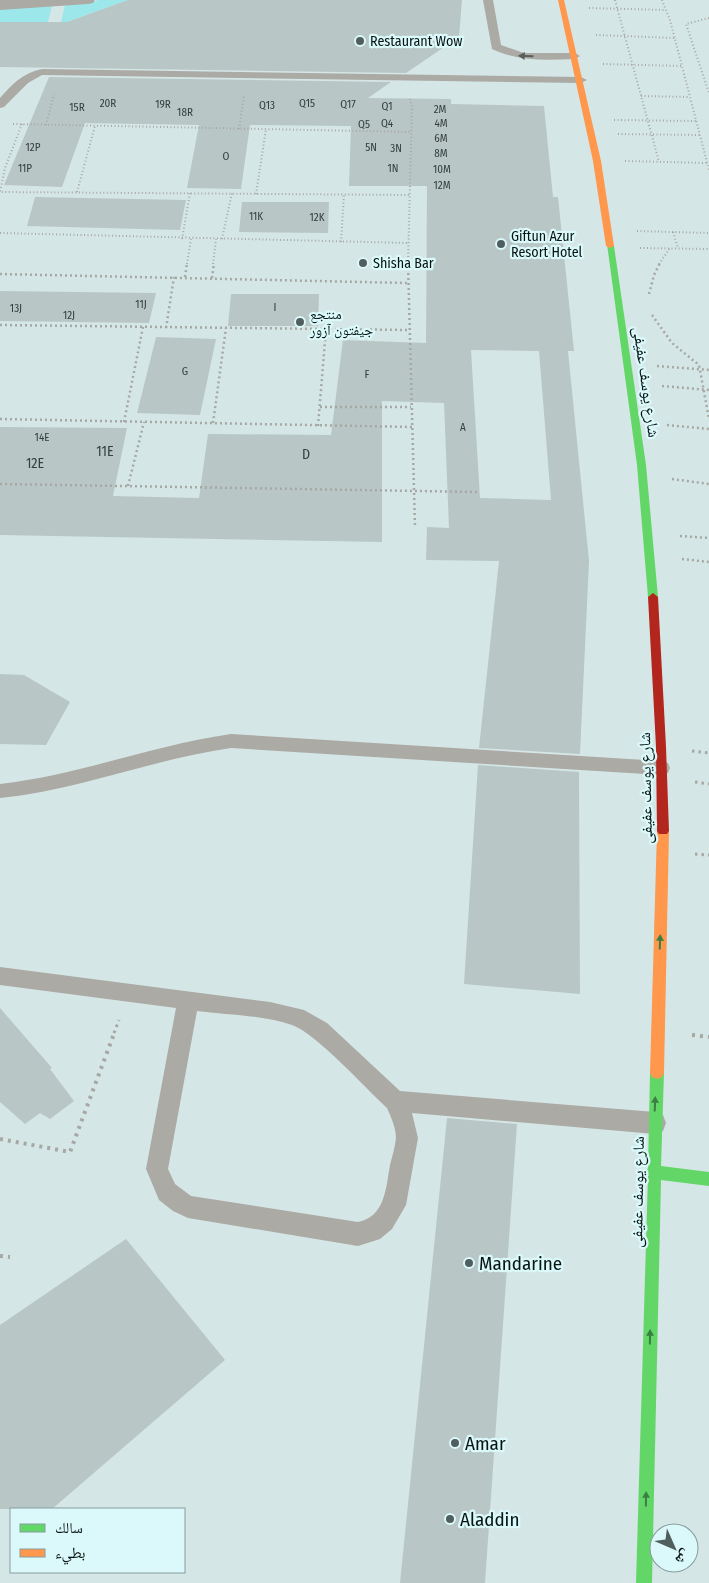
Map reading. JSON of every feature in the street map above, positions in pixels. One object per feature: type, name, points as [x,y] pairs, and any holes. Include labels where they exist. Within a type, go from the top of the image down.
[{"type":"street","points":[[0,6],[88,0]]},
{"type":"street","name":"شارع يوسف عفيفى","points":[[562,4],[581,80],[598,161],[607,230],[630,364],[652,555],[663,850],[653,1172],[644,1583]]},
{"type":"street","points":[[653,1172],[709,1179]]},
{"type":"lane","points":[[488,0],[496,48],[512,55],[576,60]]},
{"type":"lane","points":[[0,105],[22,82],[34,74],[42,72],[581,80]]},
{"type":"lane","points":[[8,82],[22,82]]},
{"type":"lane","points":[[0,790],[27,789],[67,782],[180,749],[232,742],[661,768]]},
{"type":"lane","points":[[0,976],[188,1000],[270,1011],[297,1017],[319,1030],[395,1101],[403,1118],[407,1138],[394,1205],[384,1221],[372,1231],[358,1234],[188,1207],[172,1198],[162,1187],[157,1169],[188,1000]]},
{"type":"lane","points":[[395,1101],[655,1123]]},
{"type":"path","points":[[615,0],[659,162]]},
{"type":"path","points":[[662,0],[675,38],[709,170]]},
{"type":"path","points":[[562,4],[618,9],[666,10]]},
{"type":"path","points":[[709,18],[690,21],[686,24],[709,93]]},
{"type":"path","points":[[570,34],[675,38]]},
{"type":"path","points":[[576,60],[633,65],[682,66]]},
{"type":"path","points":[[46,125],[54,93],[59,90]]},
{"type":"path","points":[[239,129],[245,93]]},
{"type":"path","points":[[406,96],[412,102],[407,283],[415,526]]},
{"type":"path","points":[[641,96],[690,97]]},
{"type":"path","points":[[589,119],[696,121]]},
{"type":"path","points":[[8,124],[411,132]]},
{"type":"path","points":[[22,124],[5,168],[0,192],[409,195]]},
{"type":"path","points":[[77,192],[95,126]]},
{"type":"path","points":[[256,194],[266,129]]},
{"type":"path","points":[[592,134],[700,134]]},
{"type":"path","points":[[598,161],[707,163]]},
{"type":"path","points":[[182,239],[190,193]]},
{"type":"path","points":[[222,239],[232,194]]},
{"type":"path","points":[[341,242],[344,194]]},
{"type":"path","points":[[607,230],[709,233]]},
{"type":"path","points":[[673,232],[678,248]]},
{"type":"path","points":[[0,233],[182,239],[408,243]]},
{"type":"path","points":[[185,277],[191,239]]},
{"type":"path","points":[[212,278],[216,239]]},
{"type":"path","points":[[611,247],[709,249]]},
{"type":"path","points":[[648,300],[650,282],[657,266],[670,248]]},
{"type":"path","points":[[0,274],[407,283]]},
{"type":"path","points":[[166,328],[174,277]]},
{"type":"path","points":[[651,314],[660,330],[672,344],[699,365],[709,419]]},
{"type":"path","points":[[0,325],[408,330]]},
{"type":"path","points":[[124,422],[143,327]]},
{"type":"path","points":[[212,423],[226,328]]},
{"type":"path","points":[[318,426],[326,329]]},
{"type":"path","points":[[630,364],[709,370]]},
{"type":"path","points":[[632,382],[709,390]]},
{"type":"path","points":[[320,407],[411,407]]},
{"type":"path","points":[[0,419],[412,427]]},
{"type":"path","points":[[128,486],[144,422]]},
{"type":"path","points":[[637,422],[709,429]]},
{"type":"path","points":[[0,484],[479,492]]},
{"type":"path","points":[[0,1139],[70,1152],[119,1019],[109,1018]]},
{"type":"path","points":[[0,1256],[10,1257]]},
{"type":"shaded area","points":[[98,0],[128,0],[67,22],[61,22],[65,5],[91,3]]},
{"type":"shaded area","points":[[52,6],[48,22],[0,22],[0,9]]},
{"type":"building","points":[[128,0],[462,0],[459,37],[406,73],[0,67],[0,22],[67,22]]},
{"type":"building","points":[[49,77],[391,82],[368,98],[451,99],[451,104],[544,106],[553,197],[558,197],[574,351],[568,351],[589,561],[580,754],[479,748],[499,561],[426,560],[427,527],[449,528],[444,403],[382,401],[382,542],[0,535],[0,427],[127,428],[113,496],[199,498],[208,434],[331,435],[343,340],[426,343],[427,186],[349,186],[351,126],[250,125],[241,189],[187,188],[199,125],[85,123],[62,187],[4,185]],"holes":[[[471,350],[539,351],[551,500],[480,498]]]},
{"type":"building","points":[[35,197],[186,200],[180,230],[27,226]]},
{"type":"building","points":[[242,202],[329,202],[328,233],[239,232]]},
{"type":"building","points":[[0,291],[156,293],[149,323],[0,321]]},
{"type":"building","points":[[231,294],[319,294],[318,326],[228,326]]},
{"type":"building","points":[[156,337],[216,339],[200,415],[137,413]]},
{"type":"building","points":[[0,674],[24,675],[70,702],[46,745],[0,744]]},
{"type":"building","points":[[478,765],[579,772],[580,994],[464,984]]},
{"type":"building","points":[[0,1008],[52,1068],[50,1069],[74,1101],[50,1119],[40,1113],[25,1124],[0,1102]]},
{"type":"building","points":[[447,1118],[517,1124],[485,1583],[400,1583]]},
{"type":"building","points":[[126,1239],[225,1360],[53,1508],[0,1509],[0,1325]]},
{"type":"traffic: fast","points":[[610,246],[642,465],[653,597]]},
{"type":"traffic: fast","points":[[644,1583],[657,1073]]},
{"type":"traffic: fast","points":[[653,1172],[709,1179]]},
{"type":"traffic: slow","points":[[561,0],[597,161],[610,246]]},
{"type":"traffic: slow","points":[[657,1073],[663,831]]},
{"type":"traffic: jam","points":[[653,597],[661,747],[663,831]]},
{"type":"place","name":"Restaurant Wow","points":[[360,41]]},
{"type":"place","name":"Giftun Azur Resort Hotel","points":[[501,244]]},
{"type":"place","name":"Shisha Bar","points":[[363,263]]},
{"type":"place","name":"منتجع جيفتون آزور","points":[[300,322]]},
{"type":"place","name":"Mandarine","points":[[469,1263]]},
{"type":"place","name":"Amar","points":[[455,1443]]},
{"type":"place","name":"Aladdin","points":[[450,1519]]}]
